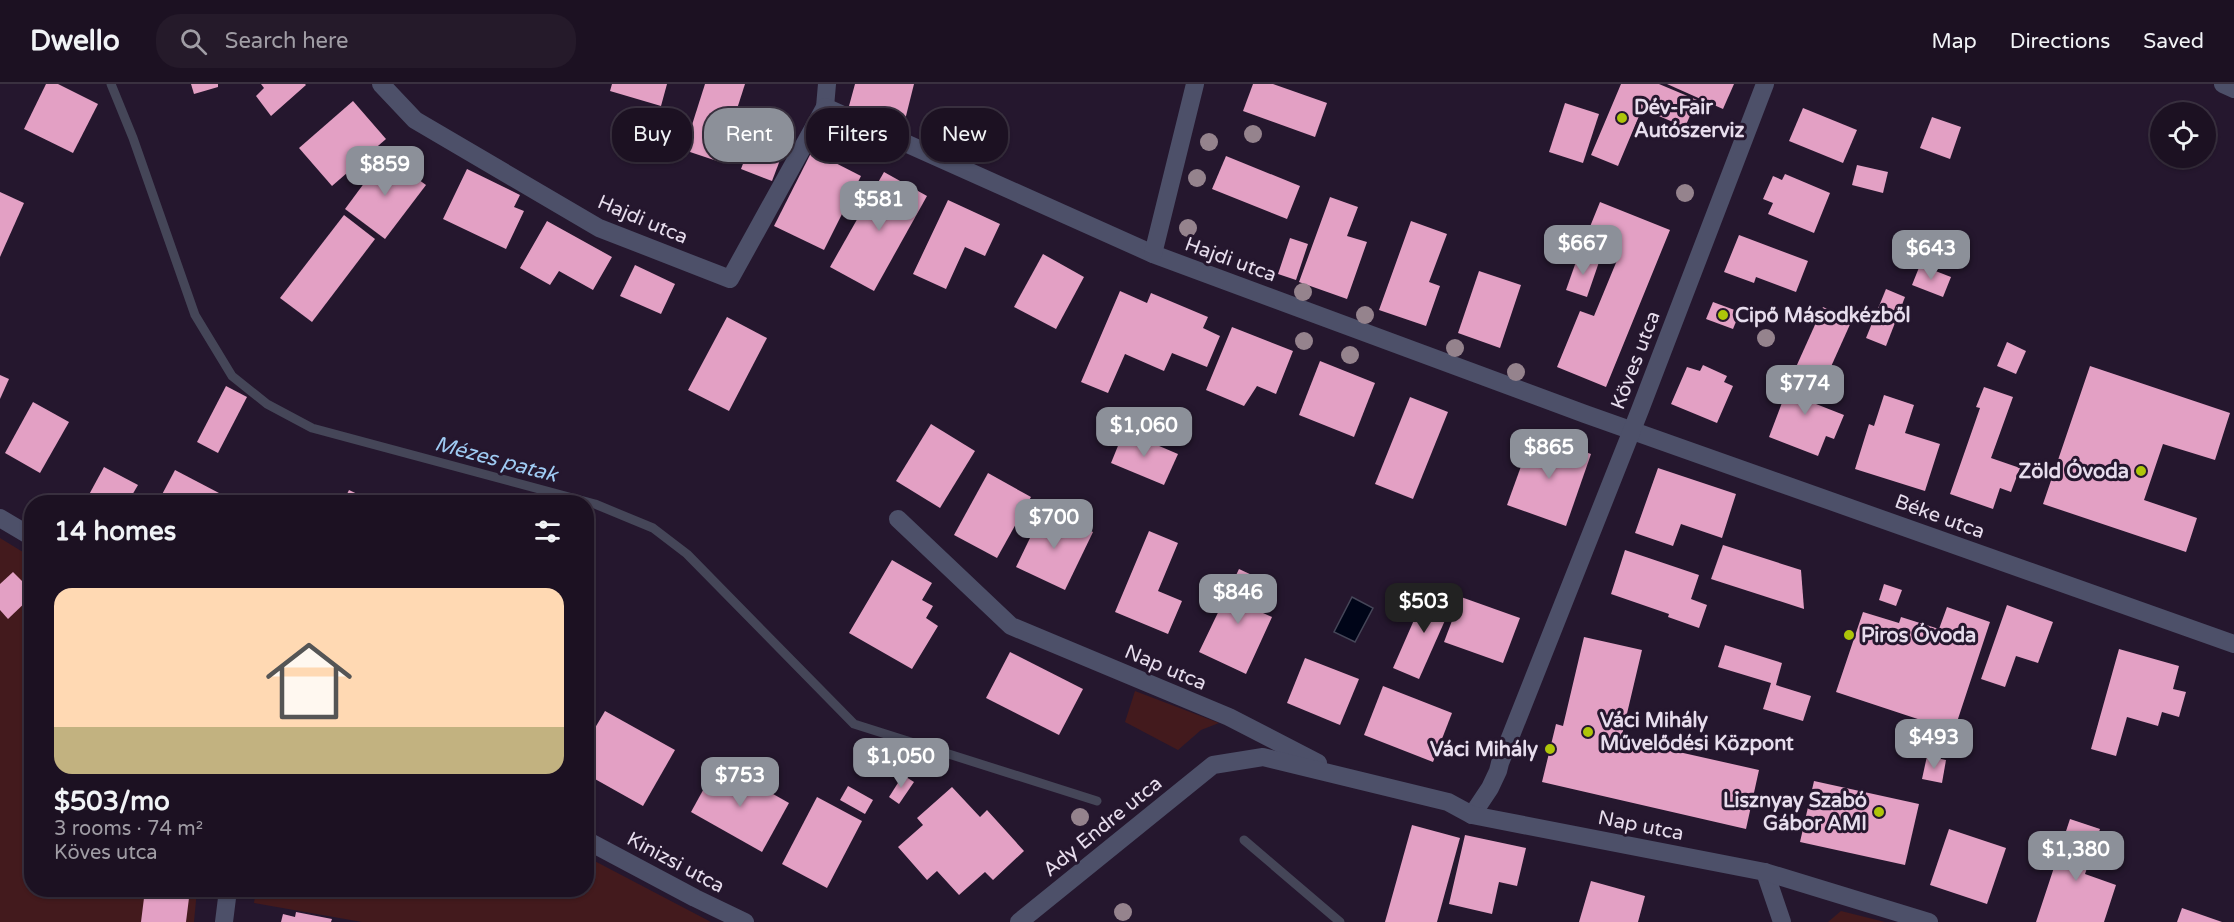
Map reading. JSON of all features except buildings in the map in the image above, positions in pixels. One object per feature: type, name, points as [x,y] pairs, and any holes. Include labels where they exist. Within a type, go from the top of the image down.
[{"type":"street","name":"Hajdi utca","points":[[381,84],[415,120],[599,228],[730,279],[825,107],[827,84]]},
{"type":"street","points":[[1153,254],[1195,84]]},
{"type":"street","name":"Köves utca","points":[[1472,815],[1498,771],[1765,84]]},
{"type":"street","points":[[2223,84],[2234,89]]},
{"type":"street","name":"Hajdi utca","points":[[825,107],[1153,254],[1631,431]]},
{"type":"street","name":"Béke utca","points":[[1631,431],[2234,644]]},
{"type":"street","points":[[0,518],[24,532]]},
{"type":"street","name":"Nap utca","points":[[897,519],[1011,626],[1229,717],[1344,777]]},
{"type":"street","name":"Nap utca","points":[[1213,765],[1263,757],[1448,802],[1472,815],[1766,872],[1929,922]]},
{"type":"street","name":"Ady Endre utca","points":[[1019,922],[1213,765]]},
{"type":"street","name":"Kinizsi utca","points":[[594,844],[744,922]]},
{"type":"street","points":[[1766,872],[1782,922]]},
{"type":"street","points":[[224,922],[227,897]]},
{"type":"shaded area","points":[[0,538],[24,553],[24,897],[196,897],[194,922],[0,922]]},
{"type":"shaded area","points":[[1135,691],[1219,723],[1201,730],[1178,750],[1125,722]]},
{"type":"shaded area","points":[[594,861],[711,922],[362,922],[254,903],[255,897],[594,897]]},
{"type":"shaded area","points":[[1841,911],[1885,922],[1828,922]]},
{"type":"water","points":[[1352,597],[1373,608],[1355,642],[1334,632]]},
{"type":"waterway","name":"Mézes patak","points":[[111,84],[133,138],[195,315],[232,376],[267,404],[312,428],[561,495]]},
{"type":"waterway","name":"Mézes patak","points":[[594,504],[653,528],[687,554],[854,724],[1097,801]]},
{"type":"waterway","name":"Mézes patak","points":[[1244,840],[1340,922]]},
{"type":"place","name":"Dév-Fair Autószerviz","points":[[1622,118]]},
{"type":"place","name":"Cipő Másodkézből","points":[[1723,315]]},
{"type":"place","name":"Zöld Óvoda","points":[[2141,471]]},
{"type":"place","name":"Piros Óvoda","points":[[1849,635]]},
{"type":"place","name":"Váci Mihály Művelődési Központ","points":[[1588,732]]},
{"type":"place","name":"Váci Mihály","points":[[1550,749]]},
{"type":"place","name":"Lisznyay Szabó Gábor AMI","points":[[1879,812]]}]
